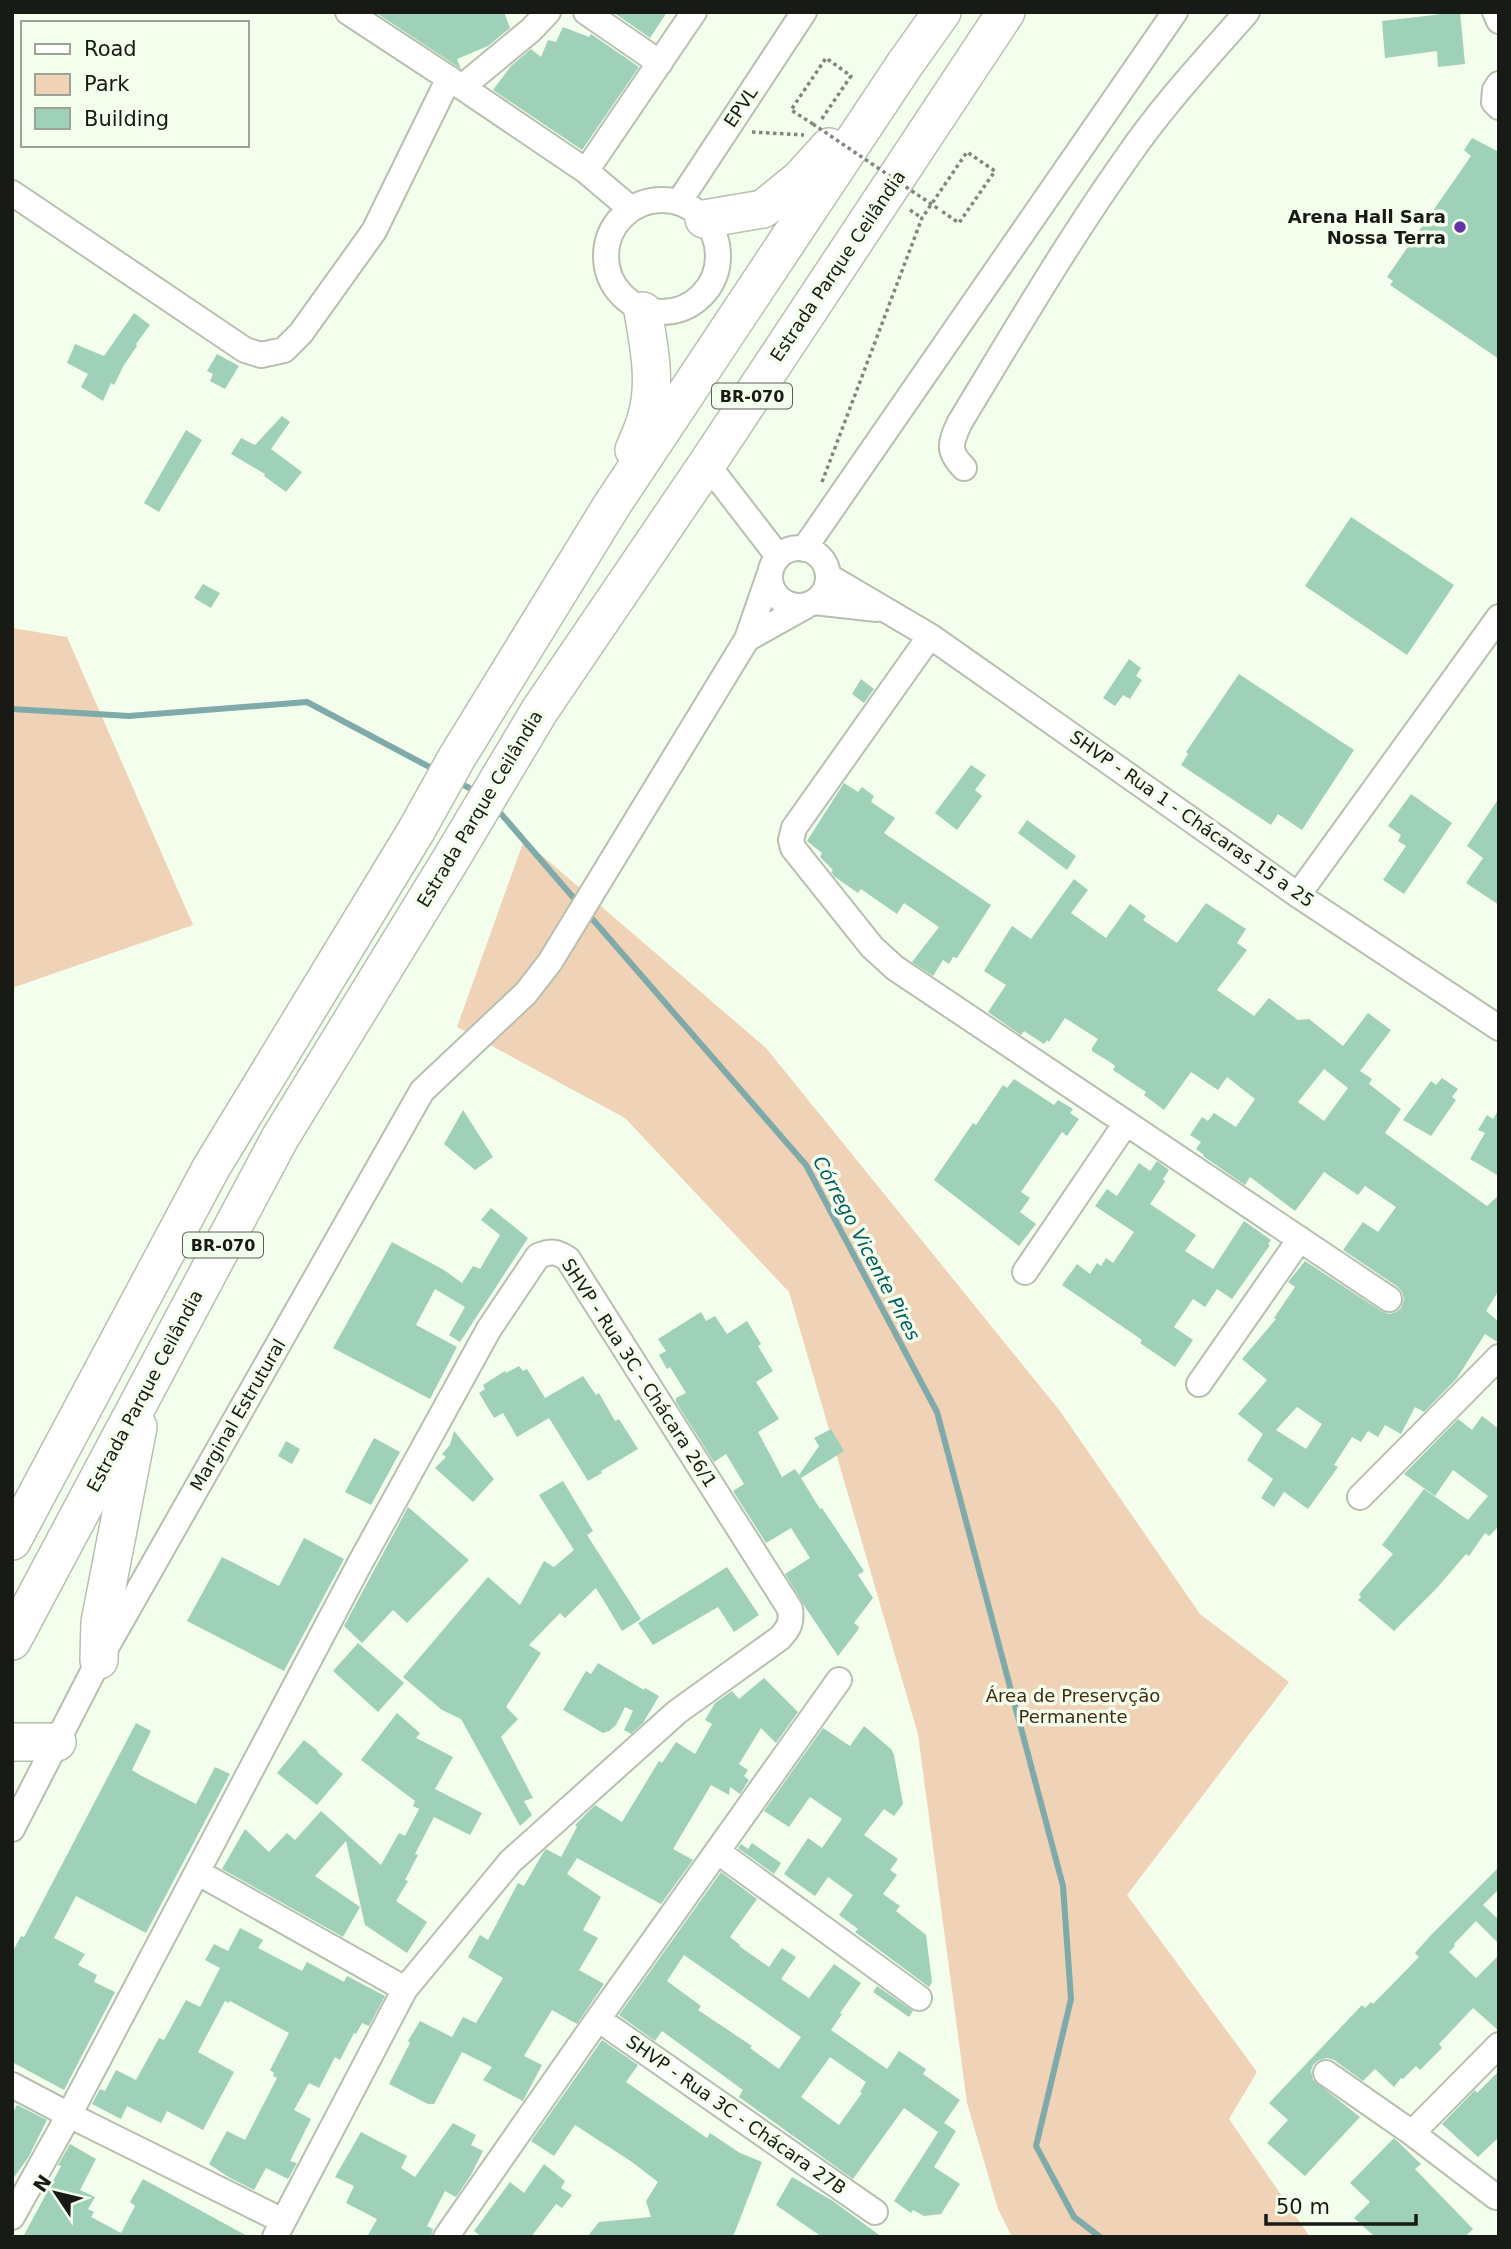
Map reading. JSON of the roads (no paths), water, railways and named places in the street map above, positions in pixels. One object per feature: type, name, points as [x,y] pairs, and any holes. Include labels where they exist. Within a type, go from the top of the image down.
[{"type":"highway","name":"BR-070","points":[[12,1541],[211,1168],[416,831],[456,758],[612,505],[942,12]]},
{"type":"highway","name":"Estrada Parque Ceilândia","points":[[12,1642],[280,1138],[452,859],[540,710],[707,464],[1006,12]]},
{"type":"highway","points":[[692,210],[763,209],[801,178],[905,64]]},
{"type":"highway","points":[[612,505],[647,418],[652,389],[643,311]]},
{"type":"highway","points":[[99,1660],[100,1622],[145,1389]]},
{"type":"highway","points":[[12,1742],[57,1742]]},
{"type":"street","points":[[12,193],[245,350],[261,355],[284,350],[301,333],[374,231],[456,83],[531,30],[548,12]]},
{"type":"street","points":[[586,12],[660,63]]},
{"type":"street","points":[[586,172],[694,12]]},
{"type":"street","name":"EPVL","points":[[692,210],[725,131],[804,12]]},
{"type":"street","points":[[804,548],[1175,12]]},
{"type":"street","points":[[964,468],[954,457],[951,441],[1067,246],[1129,154],[1247,12]]},
{"type":"street","points":[[1495,12],[1499,21]]},
{"type":"street","points":[[355,14],[586,172],[631,209]]},
{"type":"street","points":[[1499,84],[1495,90],[1494,102],[1499,107]]},
{"type":"street","points":[[646,202],[692,210],[714,234],[718,252],[717,271],[709,288],[680,311],[662,314],[643,311],[615,289],[604,254],[617,221],[631,209],[646,202]]},
{"type":"street","points":[[707,464],[774,563],[771,587],[776,595],[784,603],[791,605],[810,604]]},
{"type":"street","points":[[747,639],[810,604],[825,589],[828,576],[822,559],[804,548],[793,548],[774,563]]},
{"type":"street","name":"Marginal Estrutural","points":[[12,1829],[99,1660],[422,1091],[526,993],[550,962],[747,639],[774,563]]},
{"type":"street","name":"SHVP - Rua 1 - Chácaras 15 a 25","points":[[828,576],[930,636],[1298,895],[1495,1018]]},
{"type":"street","name":"SHVP - Rua 1 - Chácaras 15 a 25","points":[[810,604],[885,610]]},
{"type":"street","points":[[1298,895],[1499,617]]},
{"type":"street","points":[[930,636],[794,828],[791,839],[793,848],[872,947],[895,968],[1390,1299]]},
{"type":"street","points":[[1025,1272],[1126,1123]]},
{"type":"street","points":[[1199,1384],[1300,1239]]},
{"type":"street","name":"SHVP - Rua 3C - Chácara 26/1","points":[[12,2085],[69,2115],[279,2229],[405,1989],[511,1861],[677,1712],[789,1629],[790,1609],[569,1259],[560,1253],[551,1251],[537,1256],[489,1329],[359,1565],[69,2115],[12,2217]]},
{"type":"street","points":[[1360,1497],[1499,1357]]},
{"type":"street","points":[[446,2237],[839,1680]]},
{"type":"street","points":[[717,1851],[919,1998]]},
{"type":"street","points":[[197,1872],[405,1989]]},
{"type":"street","name":"SHVP - Rua 3C - Chácara 27B","points":[[598,2018],[875,2211]]},
{"type":"street","points":[[1412,2133],[1499,2045]]},
{"type":"street","points":[[1326,2073],[1412,2133],[1496,2197]]},
{"type":"waterway","name":"Córrego Vicente Pires","points":[[12,709],[129,716],[307,702],[437,771]]},
{"type":"waterway","name":"Córrego Vicente Pires","points":[[456,781],[477,792]]},
{"type":"waterway","name":"Córrego Vicente Pires","points":[[496,808],[578,903]]},
{"type":"waterway","name":"Córrego Vicente Pires","points":[[588,914],[806,1165],[937,1412],[1063,1886],[1071,1999],[1036,2146],[1074,2217],[1100,2237]]},
{"type":"place","name":"Arena Hall Sara Nossa Terra","points":[[1460,227]]},
{"type":"park label","name":"Área de Preservção Permanente","points":[[1073,1706]]}]
